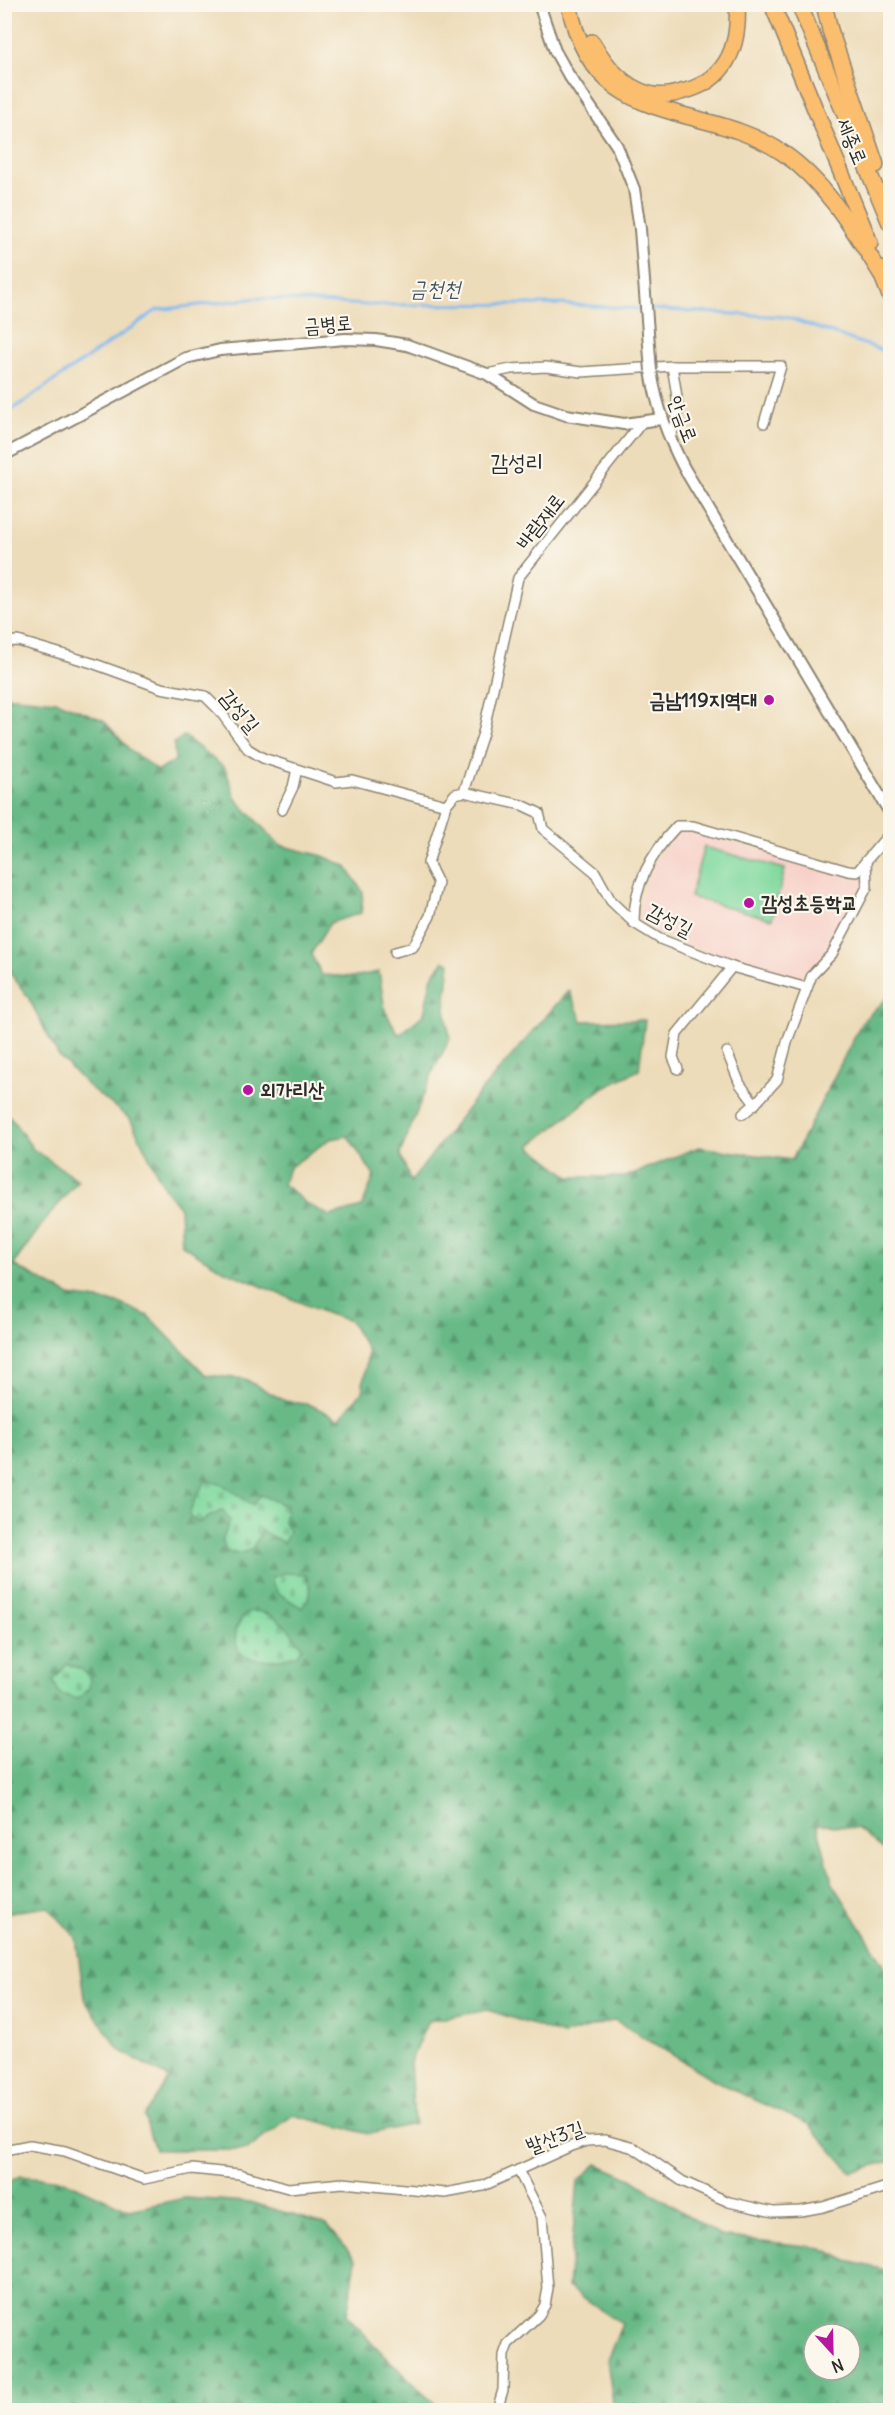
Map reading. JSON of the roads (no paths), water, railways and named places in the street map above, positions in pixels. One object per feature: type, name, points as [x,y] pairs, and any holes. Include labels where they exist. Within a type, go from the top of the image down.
[{"type":"highway","points":[[569,4],[578,37],[595,67],[607,80],[645,104],[730,128],[760,139],[785,154],[835,205],[883,277]]},
{"type":"highway","points":[[578,4],[586,32],[602,59],[614,73],[648,94],[663,95],[698,88],[725,66],[735,45],[737,4]]},
{"type":"highway","name":"세종로","points":[[772,4],[891,296]]},
{"type":"highway","name":"세종로","points":[[799,4],[891,223]]},
{"type":"highway","points":[[824,4],[830,30],[891,214]]},
{"type":"street","name":"안금로","points":[[539,4],[555,51],[617,146],[634,189],[640,229],[651,370],[661,419],[684,468],[891,813]]},
{"type":"street","name":"금병로","points":[[4,455],[186,358],[220,350],[345,339],[376,340],[407,345],[487,374],[534,404],[566,415],[624,424],[661,419]]},
{"type":"street","points":[[670,437],[676,426],[679,411],[672,366]]},
{"type":"street","points":[[487,374],[546,367],[580,372],[672,366],[781,366],[764,423]]},
{"type":"street","name":"바람재로","points":[[464,792],[483,733],[518,578],[643,421]]},
{"type":"street","name":"감성길","points":[[4,642],[18,641],[93,663],[161,688],[205,696],[219,710],[249,749],[263,758],[336,782],[352,780],[446,805]]},
{"type":"street","points":[[282,810],[293,787],[297,769]]},
{"type":"street","points":[[394,952],[413,947],[430,916],[438,883],[428,863],[446,805],[455,794],[464,792]]},
{"type":"street","name":"감성길","points":[[464,792],[522,806],[539,813],[543,829],[595,872],[611,901],[634,923],[660,939],[732,967],[807,988]]},
{"type":"street","points":[[634,923],[636,897],[648,864],[662,842],[677,826],[693,826],[857,872],[891,833]]},
{"type":"street","points":[[743,1113],[755,1104],[777,1080],[788,1039],[812,975],[832,954],[867,887],[866,861]]},
{"type":"street","points":[[678,1069],[673,1057],[677,1034],[732,967]]},
{"type":"street","points":[[727,1052],[740,1084],[755,1104]]},
{"type":"street","name":"발산3길","points":[[4,2150],[30,2145],[65,2151],[144,2179],[192,2169],[239,2174],[288,2188],[343,2183],[445,2193],[483,2186],[569,2146],[587,2141],[605,2140],[634,2148],[682,2181],[729,2202],[773,2212],[823,2207],[891,2186]]},
{"type":"street","points":[[496,2410],[503,2390],[504,2355],[508,2344],[539,2315],[545,2305],[548,2288],[542,2217],[518,2170]]},
{"type":"waterway","name":"금천천","points":[[4,412],[16,407],[157,310],[258,298],[367,305],[559,304],[642,309]]},
{"type":"waterway","name":"금천천","points":[[649,309],[786,317],[890,353]]},
{"type":"place","name":"금남119지역대","points":[[769,700]]},
{"type":"place","name":"감성초등학교","points":[[749,903]]},
{"type":"place","name":"외가리산","points":[[248,1090]]},
{"type":"district","name":"감성리","points":[[517,462]]}]
